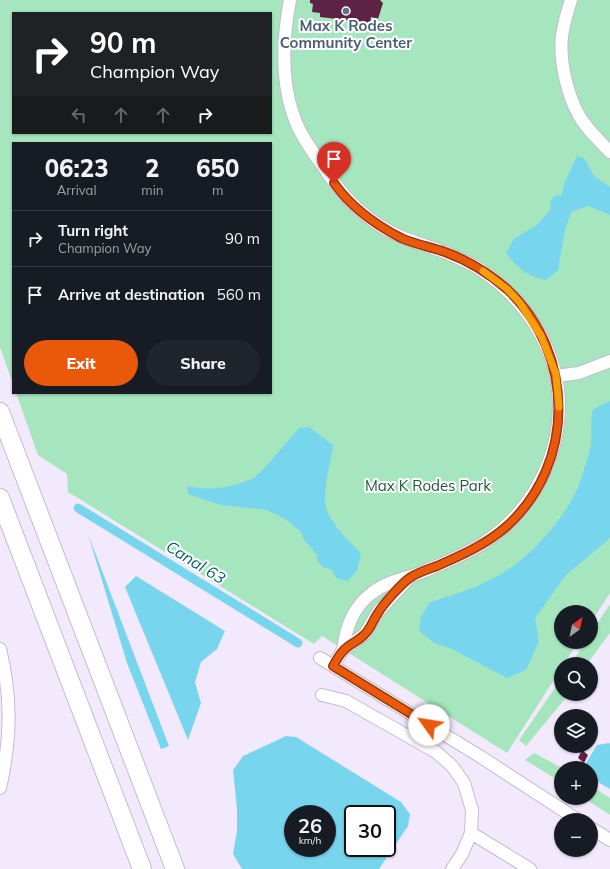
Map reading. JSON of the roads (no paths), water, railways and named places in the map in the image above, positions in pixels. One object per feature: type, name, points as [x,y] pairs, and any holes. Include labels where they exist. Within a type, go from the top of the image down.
[{"type":"highway","points":[[0,412],[175,869]]},
{"type":"highway","points":[[0,498],[142,869]]},
{"type":"street","points":[[290,0],[283,46],[287,92],[303,136],[342,195],[380,226],[401,238],[446,253],[479,268],[507,289],[531,318],[549,353],[556,376],[559,408],[556,438],[550,462],[539,486],[523,508],[507,526],[482,544],[410,578],[395,580],[381,587],[361,603],[346,632],[343,650]]},
{"type":"street","points":[[571,0],[564,20],[562,38],[562,55],[567,85],[586,126],[610,152]]},
{"type":"street","points":[[556,376],[579,373],[610,361]]},
{"type":"street","points":[[333,666],[343,650],[365,634],[378,612],[410,578]]},
{"type":"street","points":[[0,649],[6,682],[10,719],[7,760],[0,788]]},
{"type":"street","points":[[320,658],[492,764],[567,813]]},
{"type":"street","points":[[322,695],[346,701],[436,752],[452,766],[464,783],[472,810],[471,833],[462,854],[452,869]]},
{"type":"street","points":[[598,832],[610,840]]},
{"type":"street","points":[[471,833],[530,869]]},
{"type":"water","points":[[577,156],[584,158],[594,176],[610,187],[610,215],[588,206],[571,212],[565,230],[558,270],[546,280],[523,271],[506,253],[514,239],[538,224],[551,209],[550,203],[554,196],[562,195],[564,184]]},
{"type":"water","points":[[610,401],[610,538],[566,575],[535,618],[539,641],[526,670],[507,678],[452,649],[434,643],[419,631],[421,617],[430,602],[468,590],[500,574],[529,553],[561,517],[576,491],[588,458],[591,443],[591,421],[593,409]]},
{"type":"water","points":[[309,427],[333,445],[327,480],[325,498],[326,506],[328,513],[335,524],[361,553],[357,570],[348,581],[336,578],[331,569],[323,567],[317,561],[317,555],[304,540],[301,532],[284,518],[267,510],[221,505],[188,494],[187,486],[195,488],[220,488],[253,478],[269,463],[299,428]]},
{"type":"water","points":[[88,534],[169,746],[161,749],[127,663]]},
{"type":"water","points":[[136,576],[225,631],[217,649],[201,662],[195,682],[201,703],[188,740],[125,587]]},
{"type":"water","points":[[286,736],[296,737],[401,802],[410,814],[408,826],[396,844],[396,805],[344,805],[344,857],[387,857],[379,869],[242,869],[233,854],[237,831],[237,809],[233,770],[243,756]]},
{"type":"water","points":[[610,744],[610,789],[598,782],[598,761],[587,761],[592,753],[598,753],[598,745]]},
{"type":"waterway","name":"Canal 63","points":[[78,508],[298,643]]},
{"type":"place","name":"Max K Rodes Community Center","points":[[346,11]]},
{"type":"park label","name":"Max K Rodes Park","points":[[428,486]]}]
